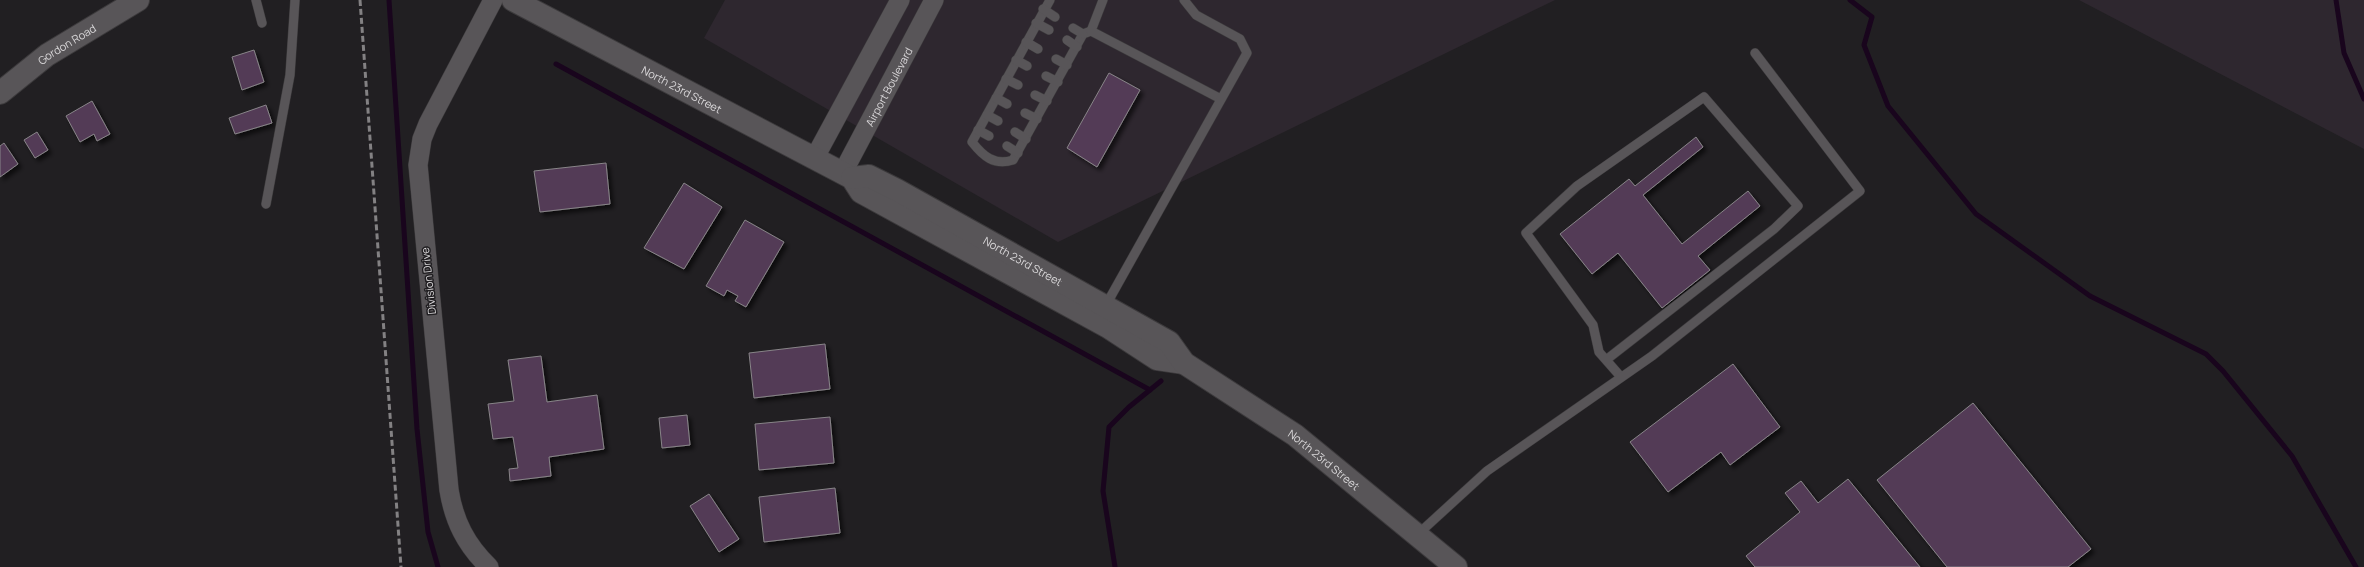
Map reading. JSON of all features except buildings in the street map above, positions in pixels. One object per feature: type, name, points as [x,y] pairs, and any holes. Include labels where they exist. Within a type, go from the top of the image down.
[{"type":"main road","name":"Gordon Road","points":[[0,93],[47,55],[138,0]]},
{"type":"main road","name":"North 23rd Street","points":[[513,0],[847,176],[860,192],[1108,327],[1157,359],[1184,363]]},
{"type":"main road","name":"North 23rd Street","points":[[847,176],[868,176],[897,190],[1106,305],[1169,342],[1184,363],[1295,435],[1456,567]]},
{"type":"street","name":"Division Drive","points":[[489,567],[473,551],[461,531],[449,490],[418,165],[422,139],[428,124],[493,0]]},
{"type":"street","points":[[814,159],[900,0]]},
{"type":"street","name":"Airport Boulevard","points":[[847,176],[934,0]]},
{"type":"lane","points":[[256,0],[262,23]]},
{"type":"lane","points":[[266,204],[290,75],[295,0]]},
{"type":"lane","points":[[1050,0],[972,142],[982,156],[1002,164],[1013,160],[1018,152],[1077,47],[1087,33],[1103,0]]},
{"type":"lane","points":[[1106,305],[1247,53],[1240,39],[1196,15],[1184,0]]},
{"type":"lane","points":[[1044,9],[1055,17]]},
{"type":"lane","points":[[1036,23],[1049,30]]},
{"type":"lane","points":[[1073,28],[1087,33],[1221,99]]},
{"type":"lane","points":[[1067,40],[1077,47]]},
{"type":"lane","points":[[1026,42],[1038,49]]},
{"type":"lane","points":[[1417,535],[1487,471],[1658,351],[1860,191],[1755,53]]},
{"type":"lane","points":[[1056,59],[1067,65]]},
{"type":"lane","points":[[1016,60],[1027,66]]},
{"type":"lane","points":[[1046,76],[1058,82]]},
{"type":"lane","points":[[1006,79],[1018,86]]},
{"type":"lane","points":[[1035,95],[1047,101]]},
{"type":"lane","points":[[1606,360],[1774,229],[1798,206],[1704,96],[1578,186],[1526,233],[1593,325],[1599,352],[1606,360],[1621,377]]},
{"type":"lane","points":[[996,98],[1007,104]]},
{"type":"lane","points":[[1025,113],[1037,119]]},
{"type":"lane","points":[[987,115],[998,121]]},
{"type":"lane","points":[[978,130],[989,136]]},
{"type":"lane","points":[[1015,132],[1026,138]]},
{"type":"lane","points":[[1007,146],[1018,152]]},
{"type":"shaded area","points":[[725,0],[1555,0],[1058,242],[704,38]]},
{"type":"shaded area","points":[[2079,0],[2364,0],[2364,149]]},
{"type":"waterway","points":[[389,0],[417,429],[428,532],[438,567]]},
{"type":"waterway","points":[[1850,0],[1872,17],[1864,45],[1888,106],[1976,214],[2090,296],[2206,354],[2223,371],[2292,456],[2356,567]]},
{"type":"waterway","points":[[2336,0],[2344,53],[2364,99]]},
{"type":"waterway","points":[[556,64],[1150,390]]},
{"type":"waterway","points":[[1115,567],[1103,491],[1109,427],[1129,407],[1161,381]]},
{"type":"railway","points":[[360,0],[401,567]]}]
